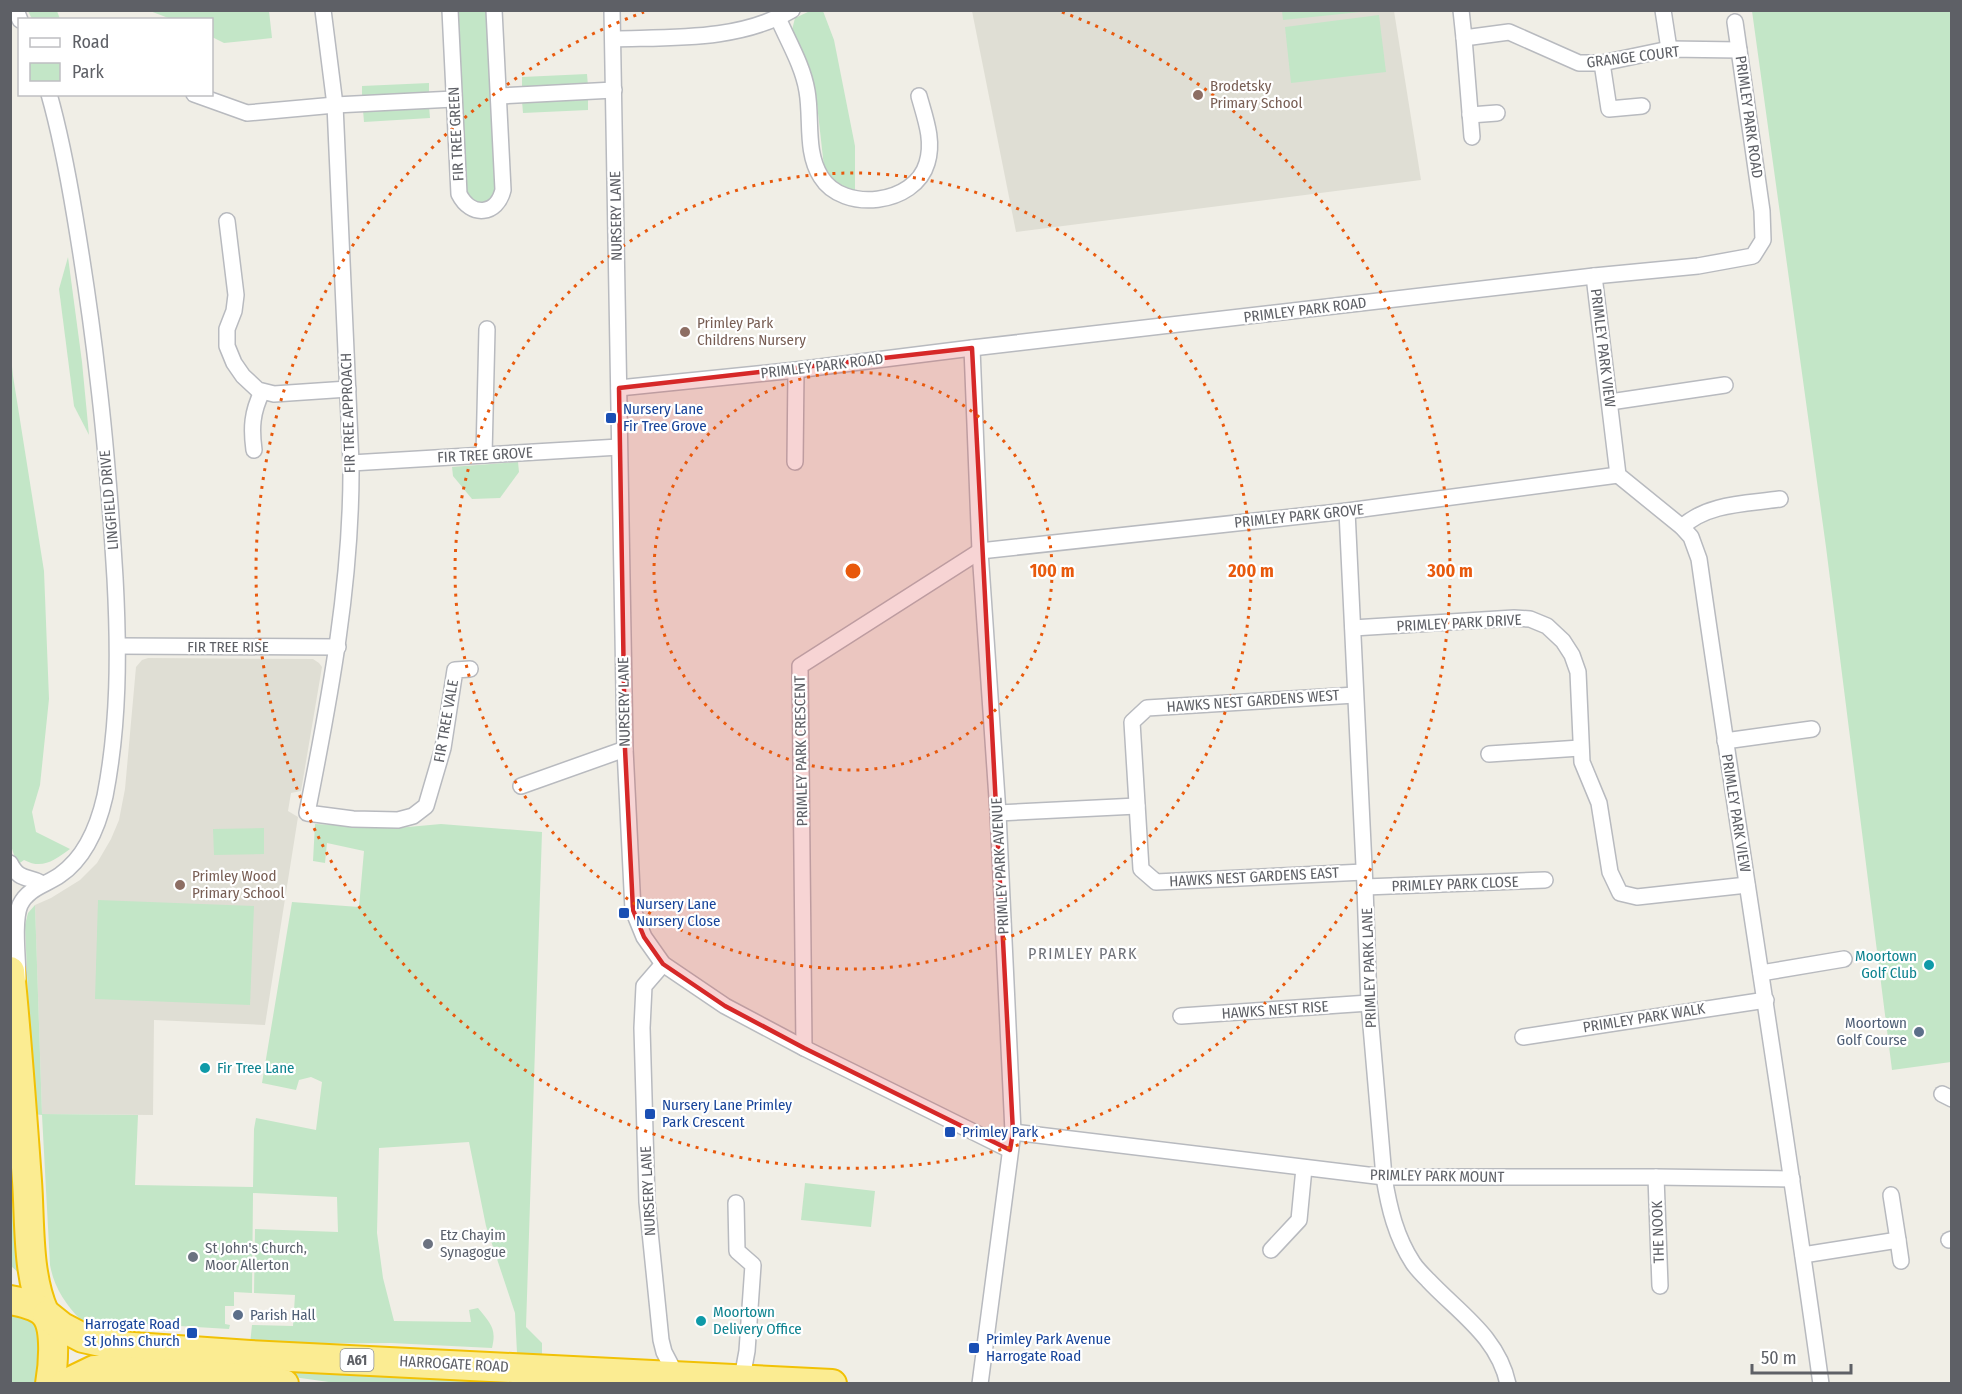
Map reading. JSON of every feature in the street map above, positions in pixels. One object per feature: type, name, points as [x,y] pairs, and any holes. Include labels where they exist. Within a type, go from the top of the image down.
[{"type":"highway","points":[[10,971],[21,1082],[32,1261],[37,1294],[50,1328],[53,1357],[50,1383]]},
{"type":"highway","name":"HARROGATE ROAD","points":[[10,1300],[22,1302],[83,1338],[119,1347],[611,1378],[742,1378],[832,1383]]},
{"type":"highway","points":[[65,1383],[94,1370],[159,1372],[284,1383]]},
{"type":"street","name":"FIR TREE APPROACH","points":[[307,813],[338,647],[350,531],[351,463],[335,105],[323,10]]},
{"type":"street","name":"FIR TREE GREEN","points":[[450,10],[459,194],[462,202],[475,210],[491,208],[497,204],[503,190],[494,10]]},
{"type":"street","name":"NURSERY LANE","points":[[612,10],[625,749],[633,910],[644,937],[663,964],[644,986],[642,1040],[647,1202],[664,1352],[693,1378]]},
{"type":"street","points":[[613,39],[734,33],[778,18],[792,10]]},
{"type":"street","points":[[1461,10],[1472,137]]},
{"type":"street","points":[[1663,10],[1669,50]]},
{"type":"street","points":[[778,18],[807,89],[814,160],[820,176],[828,186],[839,193],[852,199],[888,197],[902,193],[917,181],[926,166],[930,148],[928,129],[919,96]]},
{"type":"street","name":"PRIMLEY PARK ROAD","points":[[619,388],[796,370],[1594,276],[1698,266],[1753,256],[1763,240],[1762,211],[1734,22]]},
{"type":"street","name":"GRANGE COURT","points":[[1464,38],[1509,32],[1579,63],[1602,63],[1669,50],[1739,50]]},
{"type":"street","points":[[1602,63],[1609,109],[1642,106]]},
{"type":"street","points":[[500,96],[614,90]]},
{"type":"street","name":"LINGFIELD DRIVE","points":[[21,1082],[17,915],[25,898],[42,883],[51,880],[70,867],[88,846],[98,824],[105,797],[117,697],[118,646],[113,547],[103,427],[89,304],[61,136],[51,96]]},
{"type":"street","points":[[199,96],[247,114],[335,105],[454,99]]},
{"type":"street","points":[[1470,115],[1497,113]]},
{"type":"street","points":[[227,221],[236,295],[234,311],[227,329],[227,346],[234,363],[243,376],[262,392],[348,389]]},
{"type":"street","name":"PRIMLEY PARK VIEW","points":[[1594,276],[1618,475],[1682,527],[1691,537],[1699,559],[1821,1383]]},
{"type":"street","points":[[484,455],[488,329]]},
{"type":"street","name":"PRIMLEY PARK AVENUE","points":[[972,348],[980,551],[998,813],[1013,1132],[980,1383]]},
{"type":"street","points":[[795,462],[796,370]]},
{"type":"street","points":[[1610,402],[1725,385]]},
{"type":"street","points":[[254,450],[252,418],[262,392]]},
{"type":"street","name":"FIR TREE GROVE","points":[[351,463],[619,447]]},
{"type":"street","name":"PRIMLEY PARK GROVE","points":[[980,551],[1347,511],[1618,475]]},
{"type":"street","points":[[1682,527],[1697,515],[1712,509],[1780,499]]},
{"type":"street","name":"PRIMLEY PARK LANE","points":[[1347,511],[1369,1004],[1388,1202],[1397,1233],[1414,1265],[1489,1341],[1508,1383]]},
{"type":"street","name":"PRIMLEY PARK CRESCENT","points":[[804,1048],[800,666],[980,551]]},
{"type":"street","name":"PRIMLEY PARK DRIVE","points":[[1353,628],[1514,618],[1530,619],[1547,626],[1563,641],[1572,655],[1578,672],[1580,748],[1586,775],[1602,815],[1610,872],[1620,893],[1637,897],[1747,885]]},
{"type":"street","name":"FIR TREE RISE","points":[[118,646],[338,647]]},
{"type":"street","name":"FIR TREE VALE","points":[[307,813],[353,819],[398,819],[413,816],[426,806],[443,748],[455,670],[471,669]]},
{"type":"street","name":"HAWKS NEST GARDENS WEST","points":[[1137,806],[1132,722],[1147,708],[1355,695]]},
{"type":"street","points":[[1725,741],[1812,729]]},
{"type":"street","points":[[1489,754],[1580,748]]},
{"type":"street","points":[[521,786],[625,749]]},
{"type":"street","points":[[998,813],[1137,806]]},
{"type":"street","name":"HAWKS NEST GARDENS EAST","points":[[1137,806],[1141,869],[1156,882],[1365,880]]},
{"type":"street","points":[[10,863],[21,877],[42,883]]},
{"type":"street","name":"PRIMLEY PARK CLOSE","points":[[1365,880],[1545,880]]},
{"type":"street","points":[[1761,973],[1844,959]]},
{"type":"street","points":[[663,964],[725,1006],[804,1048],[1010,1150]]},
{"type":"street","name":"PRIMLEY PARK WALK","points":[[1523,1036],[1766,1000]]},
{"type":"street","name":"HAWKS NEST RISE","points":[[1181,1016],[1369,1004]]},
{"type":"street","name":"PRIMLEY PARK MOUNT","points":[[1013,1132],[1384,1177],[1792,1179]]},
{"type":"street","points":[[1271,1250],[1299,1220],[1304,1168]]},
{"type":"street","name":"THE NOOK","points":[[1656,1177],[1660,1286]]},
{"type":"street","points":[[1891,1195],[1901,1261]]},
{"type":"street","points":[[736,1203],[737,1251],[753,1265],[747,1351],[742,1378]]},
{"type":"street","points":[[1803,1255],[1898,1240]]},
{"type":"highlighted area","points":[[972,348],[1013,1132],[1010,1150],[804,1048],[725,1006],[663,964],[644,937],[633,910],[625,749],[619,388]]},
{"type":"shaded area","name":"Brodetsky Primary School","points":[[972,11],[1394,11],[1421,180],[1016,232]]},
{"type":"shaded area","name":"Primley Wood Primary School","points":[[148,658],[313,659],[322,667],[301,791],[291,793],[288,811],[298,817],[265,1025],[154,1020],[153,1115],[42,1114],[35,905],[80,880],[97,863],[111,839],[119,820],[125,789],[136,667],[142,660]]},
{"type":"green space","points":[[1282,10],[1370,11],[1283,20]]},
{"type":"green space","points":[[28,11],[57,11],[60,18],[32,18]]},
{"type":"green space","points":[[150,11],[269,11],[272,38],[224,43],[213,38],[213,18],[168,18]]},
{"type":"green space","points":[[456,11],[489,11],[498,188],[494,199],[479,205],[466,195]]},
{"type":"green space","points":[[810,11],[823,11],[834,40],[855,146],[855,193],[833,179],[824,167],[816,95],[811,74],[792,30],[795,18]]},
{"type":"green space","name":"Moortown Golf Club","points":[[1752,11],[1951,11],[1951,1062],[1892,1070],[1826,547]]},
{"type":"green space","points":[[1379,15],[1386,72],[1291,83],[1285,27]]},
{"type":"green space","points":[[587,74],[588,86],[522,88],[522,77]]},
{"type":"green space","points":[[429,83],[429,95],[362,98],[362,86]]},
{"type":"green space","points":[[588,98],[588,110],[523,113],[522,101]]},
{"type":"green space","points":[[429,106],[430,118],[364,122],[363,110]]},
{"type":"green space","points":[[68,257],[89,435],[74,406],[59,289]]},
{"type":"green space","points":[[10,348],[44,571],[49,699],[40,785],[32,812],[36,832],[70,849],[43,864],[24,860],[17,865],[10,842]]},
{"type":"green space","points":[[518,462],[519,472],[500,498],[472,499],[453,476],[452,467]]},
{"type":"green space","points":[[315,824],[397,828],[441,824],[542,832],[526,1327],[542,1343],[542,1354],[517,1353],[515,1313],[486,1226],[469,1142],[379,1148],[377,1233],[383,1278],[394,1321],[471,1322],[469,1310],[478,1308],[493,1331],[492,1348],[391,1343],[250,1344],[252,1325],[293,1326],[295,1295],[254,1293],[255,1229],[338,1232],[337,1197],[253,1193],[252,1293],[234,1292],[234,1306],[225,1306],[225,1324],[230,1325],[229,1329],[81,1320],[57,1288],[50,1265],[42,1115],[33,1114],[25,925],[28,913],[35,905],[42,1114],[138,1115],[135,1185],[253,1187],[256,1118],[316,1130],[322,1082],[311,1077],[299,1080],[296,1090],[262,1083],[292,902],[359,907],[364,851],[327,843],[325,863],[313,861]]},
{"type":"green space","points":[[264,828],[264,854],[214,855],[213,829]]},
{"type":"green space","points":[[98,900],[254,906],[250,1005],[95,999]]},
{"type":"green space","points":[[10,1058],[20,1274],[11,1266]]},
{"type":"green space","points":[[805,1183],[875,1191],[871,1227],[801,1220]]},
{"type":"green space","points":[[11,1311],[29,1318],[39,1331],[41,1349],[37,1383],[11,1384]]},
{"type":"green space","points":[[258,1361],[595,1383],[343,1384],[258,1372]]},
{"type":"place","name":"Brodetsky Primary School","points":[[1198,95]]},
{"type":"place","name":"Primley Park Childrens Nursery","points":[[685,332]]},
{"type":"place","name":"Nursery Lane Fir Tree Grove","points":[[611,418]]},
{"type":"place","name":"Primley Wood Primary School","points":[[180,885]]},
{"type":"place","name":"Nursery Lane Nursery Close","points":[[624,913]]},
{"type":"place","name":"Moortown Golf Club","points":[[1929,965]]},
{"type":"place","name":"Moortown Golf Course","points":[[1919,1032]]},
{"type":"place","name":"Fir Tree Lane","points":[[205,1068]]},
{"type":"place","name":"Nursery Lane Primley Park Crescent","points":[[650,1114]]},
{"type":"place","name":"Primley Park","points":[[950,1132]]},
{"type":"place","name":"Etz Chayim Synagogue","points":[[428,1244]]},
{"type":"place","name":"St John's Church, Moor Allerton","points":[[193,1257]]},
{"type":"place","name":"Parish Hall","points":[[238,1315]]},
{"type":"place","name":"Moortown Delivery Office","points":[[701,1321]]},
{"type":"place","name":"Harrogate Road St Johns Church","points":[[192,1333]]},
{"type":"place","name":"Primley Park Avenue Harrogate Road","points":[[974,1348]]},
{"type":"district","name":"PRIMLEY PARK","points":[[1083,953]]}]
